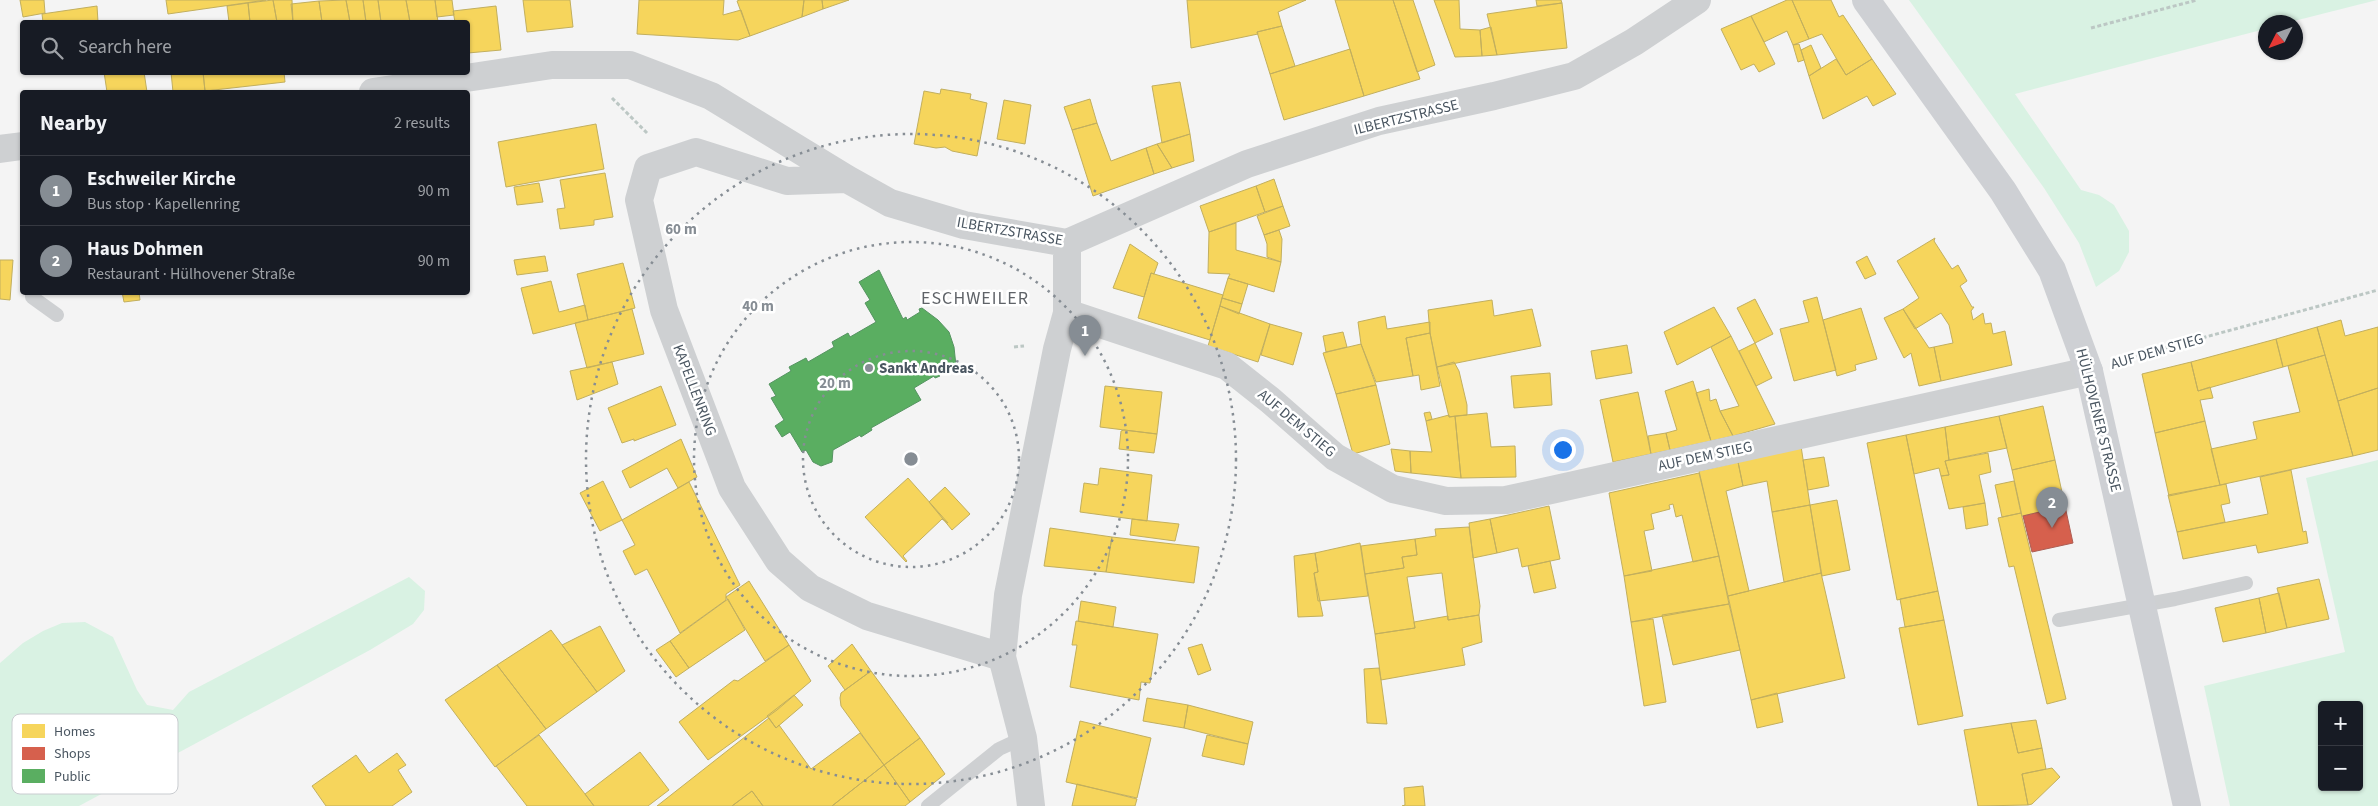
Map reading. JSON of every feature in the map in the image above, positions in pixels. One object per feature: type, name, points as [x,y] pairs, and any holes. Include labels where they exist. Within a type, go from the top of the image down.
[{"type":"main road","name":"HÜLHOVENER STRASSE","points":[[1866,0],[2003,191],[2052,270],[2089,371],[2187,806]]},
{"type":"street","name":"ILBERTZSTRASSE","points":[[386,90],[552,65],[630,65],[711,96],[890,203],[964,226],[1067,243],[1246,164],[1379,121],[1574,76],[1634,42],[1697,0]]},
{"type":"street","points":[[0,149],[20,146]]},
{"type":"street","name":"KAPELLENRING","points":[[847,179],[787,181],[696,152],[648,168],[639,200],[664,310],[732,488],[780,561],[810,588],[867,616],[1002,657]]},
{"type":"street","points":[[1031,806],[1022,738],[1002,657],[1008,595],[1057,349],[1067,313],[1067,243]]},
{"type":"street","name":"AUF DEM STIEG","points":[[1067,313],[1227,366],[1270,400],[1335,457],[1393,489],[1446,501],[1506,500],[2089,371]]},
{"type":"lane","points":[[32,295],[32,297],[57,315]]},
{"type":"lane","points":[[2060,620],[2246,583]]},
{"type":"lane","points":[[928,806],[999,748],[1022,738]]},
{"type":"path","points":[[2091,28],[2197,0]]},
{"type":"path","points":[[608,94],[673,160]]},
{"type":"path","name":"AUF DEM STIEG","points":[[2089,371],[2378,290]]},
{"type":"green space","points":[[1909,0],[2377,0],[2303,19],[2303,15],[2258,15],[2258,31],[2015,94],[2081,190],[2099,195],[2114,205],[2129,231],[2129,252],[2119,271],[2096,287],[2079,243],[2044,188]]},
{"type":"green space","points":[[2378,460],[2378,806],[2230,806],[2204,686],[2345,652],[2306,478]]},
{"type":"green space","points":[[409,577],[425,591],[424,610],[413,624],[370,650],[178,753],[178,714],[12,714],[12,794],[101,794],[79,806],[0,806],[0,663],[23,643],[43,631],[62,623],[85,622],[113,637],[137,690],[147,705],[173,710],[189,692]]},
{"type":"building: Homes","points":[[20,0],[44,0],[45,13],[23,17]]},
{"type":"building: Homes","points":[[166,0],[266,0],[168,14]]},
{"type":"building: Homes","points":[[273,0],[292,0],[293,20],[277,20]]},
{"type":"building: Homes","points":[[273,0],[277,20],[250,20],[248,3]]},
{"type":"building: Homes","points":[[346,0],[350,20],[322,20],[319,1]]},
{"type":"building: Homes","points":[[346,0],[363,0],[366,20],[350,20]]},
{"type":"building: Homes","points":[[363,0],[378,0],[381,20],[366,20]]},
{"type":"building: Homes","points":[[378,0],[406,0],[410,20],[381,20]]},
{"type":"building: Homes","points":[[406,0],[435,0],[438,20],[410,20]]},
{"type":"building: Homes","points":[[435,0],[452,0],[454,15],[437,17]]},
{"type":"building: Homes","points":[[523,0],[570,0],[573,27],[527,32]]},
{"type":"building: Homes","points":[[639,0],[724,0],[723,15],[741,10],[750,36],[738,40],[637,34]]},
{"type":"building: Homes","points":[[804,0],[802,17],[750,36],[737,1]]},
{"type":"building: Homes","points":[[804,0],[822,0],[823,9],[802,17]]},
{"type":"building: Homes","points":[[822,0],[849,0],[823,9]]},
{"type":"building: Homes","points":[[1187,0],[1306,0],[1278,12],[1282,26],[1257,32],[1258,34],[1191,48]]},
{"type":"building: Homes","points":[[1335,0],[1393,0],[1420,79],[1364,96]]},
{"type":"building: Homes","points":[[1393,0],[1413,0],[1435,65],[1417,72]]},
{"type":"building: Homes","points":[[1434,0],[1459,0],[1460,29],[1480,30],[1482,56],[1455,57]]},
{"type":"building: Homes","points":[[1536,0],[1561,0],[1562,3],[1537,6]]},
{"type":"building: Homes","points":[[1787,0],[1792,0],[1809,39],[1793,45],[1787,31],[1764,42],[1751,16]]},
{"type":"building: Homes","points":[[1792,0],[1831,0],[1839,17],[1843,15],[1872,59],[1846,75],[1822,34],[1809,39]]},
{"type":"building: Homes","points":[[319,1],[322,20],[293,20],[291,4]]},
{"type":"building: Homes","points":[[248,3],[250,20],[229,20],[227,6]]},
{"type":"building: Homes","points":[[1562,3],[1567,48],[1497,55],[1487,14]]},
{"type":"building: Homes","points":[[97,6],[98,20],[43,20],[42,14]]},
{"type":"building: Homes","points":[[496,6],[501,50],[470,53],[470,20],[455,20],[453,11]]},
{"type":"building: Homes","points":[[1751,16],[1775,64],[1759,72],[1754,64],[1741,70],[1721,29]]},
{"type":"building: Homes","points":[[1282,26],[1295,66],[1270,74],[1257,32]]},
{"type":"building: Homes","points":[[1491,27],[1497,55],[1482,56],[1480,30]]},
{"type":"building: Homes","points":[[1799,44],[1804,60],[1798,62],[1793,45]]},
{"type":"building: Homes","points":[[1811,45],[1821,68],[1809,76],[1801,50]]},
{"type":"building: Homes","points":[[1350,49],[1364,96],[1284,120],[1270,74]]},
{"type":"building: Homes","points":[[1836,59],[1846,75],[1872,59],[1896,94],[1873,106],[1867,96],[1823,119],[1809,76]]},
{"type":"building: Homes","points":[[104,75],[144,75],[147,90],[107,90]]},
{"type":"building: Homes","points":[[171,75],[203,75],[205,90],[173,90]]},
{"type":"building: Homes","points":[[203,75],[284,75],[285,82],[205,90]]},
{"type":"building: Homes","points":[[1180,82],[1190,134],[1162,143],[1152,86]]},
{"type":"building: Homes","points":[[941,89],[971,94],[970,99],[987,103],[977,156],[952,151],[945,147],[936,148],[914,144],[924,91],[940,94]]},
{"type":"building: Homes","points":[[1090,99],[1097,123],[1072,130],[1064,107]]},
{"type":"building: Homes","points":[[1004,100],[1031,105],[1025,144],[997,139]]},
{"type":"building: Homes","points":[[1097,123],[1111,161],[1146,148],[1154,174],[1093,196],[1072,130]]},
{"type":"building: Homes","points":[[596,124],[604,169],[506,187],[498,142]]},
{"type":"building: Homes","points":[[1190,134],[1194,161],[1172,168],[1157,144]]},
{"type":"building: Homes","points":[[1157,144],[1172,168],[1154,174],[1146,148]]},
{"type":"building: Homes","points":[[605,173],[613,217],[594,220],[594,225],[560,229],[557,209],[565,208],[560,180]]},
{"type":"building: Homes","points":[[1274,179],[1283,206],[1265,212],[1256,186]]},
{"type":"building: Homes","points":[[539,183],[543,202],[517,205],[514,187]]},
{"type":"building: Homes","points":[[1256,186],[1265,212],[1209,232],[1200,206]]},
{"type":"building: Homes","points":[[1283,206],[1290,226],[1264,235],[1257,216]]},
{"type":"building: Homes","points":[[1236,223],[1236,250],[1281,262],[1274,292],[1228,278],[1230,274],[1208,273],[1209,232]]},
{"type":"building: Homes","points":[[1279,230],[1282,239],[1281,262],[1267,257],[1267,244],[1264,235]]},
{"type":"building: Homes","points":[[1935,238],[1934,241],[1952,269],[1958,265],[1967,281],[1960,286],[1972,307],[1974,307],[1971,311],[1973,320],[1983,313],[1985,324],[1991,323],[1993,334],[2005,331],[2012,365],[1941,381],[1934,347],[1953,343],[1949,325],[1941,313],[1915,329],[1903,309],[1919,298],[1897,261]]},
{"type":"building: Homes","points":[[1130,244],[1158,263],[1154,274],[1151,273],[1144,297],[1113,288]]},
{"type":"building: Homes","points":[[545,256],[548,271],[517,275],[514,260]]},
{"type":"building: Homes","points":[[1867,256],[1876,274],[1865,279],[1856,262]]},
{"type":"building: Homes","points":[[0,260],[13,260],[10,300],[0,299]]},
{"type":"building: Homes","points":[[623,263],[635,308],[588,320],[577,274]]},
{"type":"building: Homes","points":[[1151,273],[1223,295],[1210,340],[1138,318]]},
{"type":"building: Homes","points":[[1228,278],[1248,284],[1242,304],[1222,298]]},
{"type":"building: Homes","points":[[551,281],[559,312],[585,305],[588,320],[533,334],[521,288]]},
{"type":"building: Homes","points":[[123,295],[139,295],[140,300],[124,302]]},
{"type":"building: Homes","points":[[1817,297],[1836,370],[1794,381],[1780,329],[1809,322],[1803,301]]},
{"type":"building: Homes","points":[[1222,298],[1242,304],[1239,314],[1220,306]]},
{"type":"building: Homes","points":[[1755,299],[1773,334],[1755,343],[1737,308]]},
{"type":"building: Homes","points":[[1492,300],[1494,316],[1532,309],[1541,346],[1437,367],[1430,333],[1428,310]]},
{"type":"building: Homes","points":[[1220,306],[1270,324],[1258,362],[1208,346]]},
{"type":"building: Homes","points":[[1714,307],[1731,336],[1677,365],[1664,332]]},
{"type":"building: Homes","points":[[1861,308],[1877,359],[1855,365],[1856,370],[1837,376],[1823,320]]},
{"type":"building: Homes","points":[[632,309],[644,354],[587,368],[575,323]]},
{"type":"building: Homes","points":[[1903,309],[1929,348],[1934,347],[1941,381],[1919,386],[1911,353],[1904,358],[1884,318]]},
{"type":"building: Homes","points":[[1385,316],[1387,329],[1430,322],[1430,333],[1406,338],[1413,376],[1376,382],[1361,344],[1358,322]]},
{"type":"building: Homes","points":[[2341,320],[2345,336],[2378,327],[2378,388],[2338,401],[2317,327]]},
{"type":"building: Homes","points":[[1270,324],[1302,333],[1293,365],[1261,355]]},
{"type":"building: Homes","points":[[2317,327],[2325,355],[2283,367],[2276,339]]},
{"type":"building: Homes","points":[[1343,332],[1347,347],[1326,352],[1323,336]]},
{"type":"building: Homes","points":[[1430,333],[1440,386],[1421,390],[1419,375],[1413,376],[1406,338]]},
{"type":"building: Homes","points":[[1731,336],[1775,424],[1733,436],[1720,411],[1739,406],[1711,347]]},
{"type":"building: Homes","points":[[2276,339],[2283,367],[2198,391],[2191,362]]},
{"type":"building: Homes","points":[[1755,343],[1772,378],[1756,386],[1739,351]]},
{"type":"building: Homes","points":[[1361,344],[1376,385],[1336,394],[1323,353]]},
{"type":"building: Homes","points":[[1627,345],[1632,373],[1596,379],[1591,351]]},
{"type":"building: Homes","points":[[2325,355],[2353,456],[2220,485],[2211,449],[2257,439],[2253,422],[2300,412],[2288,366]]},
{"type":"building: Homes","points":[[612,362],[618,384],[577,400],[570,371]]},
{"type":"building: Homes","points":[[1454,362],[1459,371],[1467,405],[1467,415],[1449,417],[1437,367]]},
{"type":"building: Homes","points":[[2191,362],[2198,391],[2210,387],[2213,398],[2200,400],[2205,421],[2155,433],[2142,374]]},
{"type":"building: Homes","points":[[1550,373],[1552,405],[1514,408],[1511,376]]},
{"type":"building: Homes","points":[[1693,381],[1711,441],[1670,450],[1666,433],[1677,430],[1665,391]]},
{"type":"building: Homes","points":[[1376,385],[1390,444],[1353,454],[1336,394]]},
{"type":"building: Homes","points":[[661,386],[676,425],[634,441],[634,439],[622,443],[608,408]]},
{"type":"building: Homes","points":[[1105,386],[1162,392],[1157,434],[1100,427]]},
{"type":"building: Homes","points":[[2378,388],[2378,450],[2353,456],[2338,401]]},
{"type":"building: Homes","points":[[1709,389],[1710,401],[1716,399],[1733,436],[1711,441],[1696,393]]},
{"type":"building: Homes","points":[[1638,392],[1651,454],[1613,462],[1600,400]]},
{"type":"building: Homes","points":[[2043,406],[2055,460],[2012,470],[1999,416]]},
{"type":"building: Homes","points":[[1430,412],[1432,419],[1426,421],[1424,413]]},
{"type":"building: Homes","points":[[1487,413],[1491,447],[1515,446],[1516,477],[1461,478],[1455,416]]},
{"type":"building: Homes","points":[[1449,415],[1449,417],[1455,416],[1461,478],[1411,473],[1410,451],[1432,452],[1426,421]]},
{"type":"building: Homes","points":[[1999,416],[2007,448],[1949,460],[1945,427]]},
{"type":"building: Homes","points":[[2205,421],[2220,485],[2169,496],[2155,433]]},
{"type":"building: Homes","points":[[1945,427],[1949,460],[1945,461],[1949,475],[1941,476],[1939,468],[1914,474],[1906,435]]},
{"type":"building: Homes","points":[[1121,431],[1157,434],[1154,453],[1119,449]]},
{"type":"building: Homes","points":[[1666,433],[1670,450],[1651,454],[1648,436]]},
{"type":"building: Homes","points":[[1906,435],[1938,591],[1897,600],[1867,443]]},
{"type":"building: Homes","points":[[681,439],[697,477],[678,488],[667,468],[630,488],[622,471]]},
{"type":"building: Homes","points":[[1801,446],[1810,505],[1772,512],[1767,481],[1743,486],[1738,462]]},
{"type":"building: Homes","points":[[1391,449],[1410,451],[1411,473],[1395,471]]},
{"type":"building: Homes","points":[[1988,453],[1991,472],[1979,475],[1985,503],[1949,509],[1941,476],[1949,475],[1945,461]]},
{"type":"building: Homes","points":[[1824,457],[1829,486],[1808,490],[1803,460]]},
{"type":"building: Homes","points":[[2055,460],[2065,506],[2022,516],[2012,470]]},
{"type":"building: Homes","points":[[1738,462],[1743,486],[1726,491],[1749,591],[1728,596],[1699,471]]},
{"type":"building: Homes","points":[[1100,468],[1152,475],[1147,521],[1080,512],[1084,483],[1098,485]]},
{"type":"building: Homes","points":[[2291,470],[2303,532],[2306,531],[2308,543],[2258,553],[2256,545],[2183,559],[2177,532],[2268,514],[2260,477]]},
{"type":"building: Homes","points":[[1699,473],[1719,556],[1693,562],[1682,515],[1676,517],[1673,504],[1669,505],[1670,509],[1651,514],[1654,529],[1644,531],[1652,571],[1624,576],[1609,493]]},
{"type":"building: Homes","points":[[908,478],[948,523],[942,519],[903,556],[906,562],[865,517]]},
{"type":"building: Homes","points":[[603,481],[622,520],[600,531],[580,493]]},
{"type":"building: Homes","points":[[2014,481],[2021,513],[2002,517],[1995,485]]},
{"type":"building: Homes","points":[[689,482],[740,585],[726,594],[726,600],[680,633],[647,569],[635,575],[623,551],[635,545],[622,520]]},
{"type":"building: Homes","points":[[2226,484],[2230,503],[2221,505],[2225,522],[2177,532],[2168,495]]},
{"type":"building: Homes","points":[[945,487],[970,514],[952,530],[929,502]]},
{"type":"building: Homes","points":[[1837,500],[1850,570],[1822,576],[1810,505]]},
{"type":"building: Homes","points":[[1985,503],[1988,525],[1966,529],[1963,507]]},
{"type":"building: Homes","points":[[1810,505],[1821,573],[1784,582],[1772,512]]},
{"type":"building: Homes","points":[[1549,506],[1560,559],[1522,567],[1518,548],[1497,553],[1490,519]]},
{"type":"building: Homes","points":[[2021,513],[2066,699],[2047,704],[2014,566],[2009,567],[1998,518]]},
{"type":"building: Homes","points":[[1132,519],[1179,524],[1175,541],[1130,535]]},
{"type":"building: Homes","points":[[1490,519],[1497,553],[1473,558],[1469,523]]},
{"type":"building: Homes","points":[[1469,527],[1480,606],[1479,615],[1448,620],[1442,573],[1407,577],[1415,628],[1375,634],[1365,574],[1404,568],[1402,557],[1417,555],[1415,539],[1436,536],[1435,529]]},
{"type":"building: Homes","points":[[1050,528],[1112,537],[1106,572],[1044,566]]},
{"type":"building: Homes","points":[[1112,537],[1199,547],[1194,583],[1106,572]]},
{"type":"building: Homes","points":[[1415,539],[1417,555],[1402,557],[1404,568],[1365,574],[1361,546]]},
{"type":"building: Homes","points":[[1360,543],[1368,596],[1318,601],[1314,573],[1318,572],[1315,553]]},
{"type":"building: Homes","points":[[1315,553],[1318,572],[1314,573],[1323,616],[1298,617],[1294,556]]},
{"type":"building: Homes","points":[[1719,556],[1729,604],[1631,622],[1624,576]]},
{"type":"building: Homes","points":[[1550,561],[1556,588],[1534,593],[1528,566]]},
{"type":"building: Homes","points":[[1821,573],[1845,678],[1751,700],[1728,596]]},
{"type":"building: Homes","points":[[2319,579],[2329,619],[2287,628],[2277,588]]},
{"type":"building: Homes","points":[[749,581],[789,645],[765,661],[726,597]]},
{"type":"building: Homes","points":[[1938,591],[1944,620],[1905,627],[1900,599]]},
{"type":"building: Homes","points":[[2279,593],[2287,628],[2266,633],[2259,598]]},
{"type":"building: Homes","points":[[2259,598],[2266,633],[2223,642],[2215,608]]},
{"type":"building: Homes","points":[[728,599],[745,630],[689,668],[670,641]]},
{"type":"building: Homes","points":[[1081,601],[1116,607],[1113,627],[1078,621]]},
{"type":"building: Homes","points":[[1729,604],[1740,650],[1673,665],[1662,615]]},
{"type":"building: Homes","points":[[1479,615],[1482,642],[1462,648],[1465,665],[1381,680],[1375,634],[1415,628],[1414,622],[1448,616],[1448,620]]},
{"type":"building: Homes","points":[[1653,619],[1666,702],[1644,706],[1631,622]]},
{"type":"building: Homes","points":[[1944,620],[1963,716],[1918,725],[1899,628]]},
{"type":"building: Homes","points":[[1076,621],[1158,634],[1150,683],[1141,682],[1139,700],[1070,687],[1077,645],[1072,645]]},
{"type":"building: Homes","points":[[600,626],[625,671],[597,692],[562,645]]},
{"type":"building: Homes","points":[[551,630],[597,692],[546,729],[497,665]]},
{"type":"building: Homes","points":[[670,641],[689,668],[676,677],[656,650]]},
{"type":"building: Homes","points":[[852,644],[871,671],[845,690],[828,666]]},
{"type":"building: Homes","points":[[1202,644],[1211,670],[1198,675],[1188,648]]},
{"type":"building: Homes","points":[[789,645],[811,681],[777,710],[708,760],[679,722],[734,680],[738,681]]},
{"type":"building: Homes","points":[[497,665],[546,729],[495,767],[445,700]]},
{"type":"building: Homes","points":[[1379,668],[1387,724],[1367,723],[1364,669]]},
{"type":"building: Homes","points":[[871,671],[920,738],[884,765],[841,706],[841,693]]},
{"type":"building: Homes","points":[[1777,693],[1783,722],[1757,728],[1751,700]]},
{"type":"building: Homes","points":[[794,695],[803,705],[776,728],[767,716]]},
{"type":"building: Homes","points":[[1147,698],[1188,705],[1184,728],[1143,721]]},
{"type":"building: Homes","points":[[1188,705],[1253,722],[1248,744],[1184,728]]},
{"type":"building: Homes","points":[[769,718],[776,728],[779,725],[811,769],[860,733],[884,765],[832,806],[763,806],[752,791],[732,806],[657,806]]},
{"type":"building: Homes","points":[[2036,720],[2042,748],[2018,753],[2011,723]]},
{"type":"building: Homes","points":[[1080,721],[1151,738],[1137,798],[1066,782]]},
{"type":"building: Homes","points":[[2011,723],[2018,753],[2042,748],[2046,769],[2022,774],[2028,805],[1978,806],[1964,730]]},
{"type":"building: Homes","points":[[539,735],[594,806],[527,806],[496,766]]},
{"type":"building: Homes","points":[[1207,735],[1248,744],[1244,765],[1202,756]]},
{"type":"building: Homes","points":[[920,738],[945,774],[910,802],[884,765]]},
{"type":"building: Homes","points":[[640,752],[669,790],[648,806],[594,806],[585,794]]},
{"type":"building: Homes","points":[[397,753],[406,765],[398,770],[412,792],[392,806],[326,806],[312,786],[356,755],[369,773]]},
{"type":"building: Homes","points":[[884,765],[910,802],[905,806],[832,806]]},
{"type":"building: Homes","points":[[2052,768],[2060,777],[2032,804],[2028,805],[2022,774]]},
{"type":"building: Homes","points":[[1077,784],[1137,799],[1135,806],[1072,806]]},
{"type":"building: Homes","points":[[1423,786],[1425,806],[1402,806],[1405,805],[1404,788]]},
{"type":"building: Homes","points":[[752,791],[763,806],[732,806]]},
{"type":"building: Shops","points":[[2065,506],[2073,543],[2032,552],[2023,516]]},
{"type":"building: Public","name":"Sankt Andreas","points":[[879,270],[903,319],[906,317],[907,320],[920,312],[919,309],[922,308],[938,320],[949,332],[954,347],[956,366],[953,368],[952,366],[938,374],[940,376],[935,378],[934,376],[914,388],[921,400],[871,428],[872,430],[861,437],[860,435],[833,450],[832,462],[821,466],[813,462],[806,450],[802,452],[790,432],[782,437],[775,426],[784,420],[771,398],[776,396],[769,384],[791,371],[789,367],[806,358],[808,362],[834,347],[832,342],[848,333],[850,337],[876,322],[865,303],[870,300],[859,282]]},
{"type":"place","name":"Eschweiler Kirche","points":[[1085,356]]},
{"type":"place","name":"Sankt Andreas","points":[[869,368]]},
{"type":"place","name":"Haus Dohmen","points":[[2052,528]]},
{"type":"district","name":"ESCHWEILER","points":[[975,298]]}]
